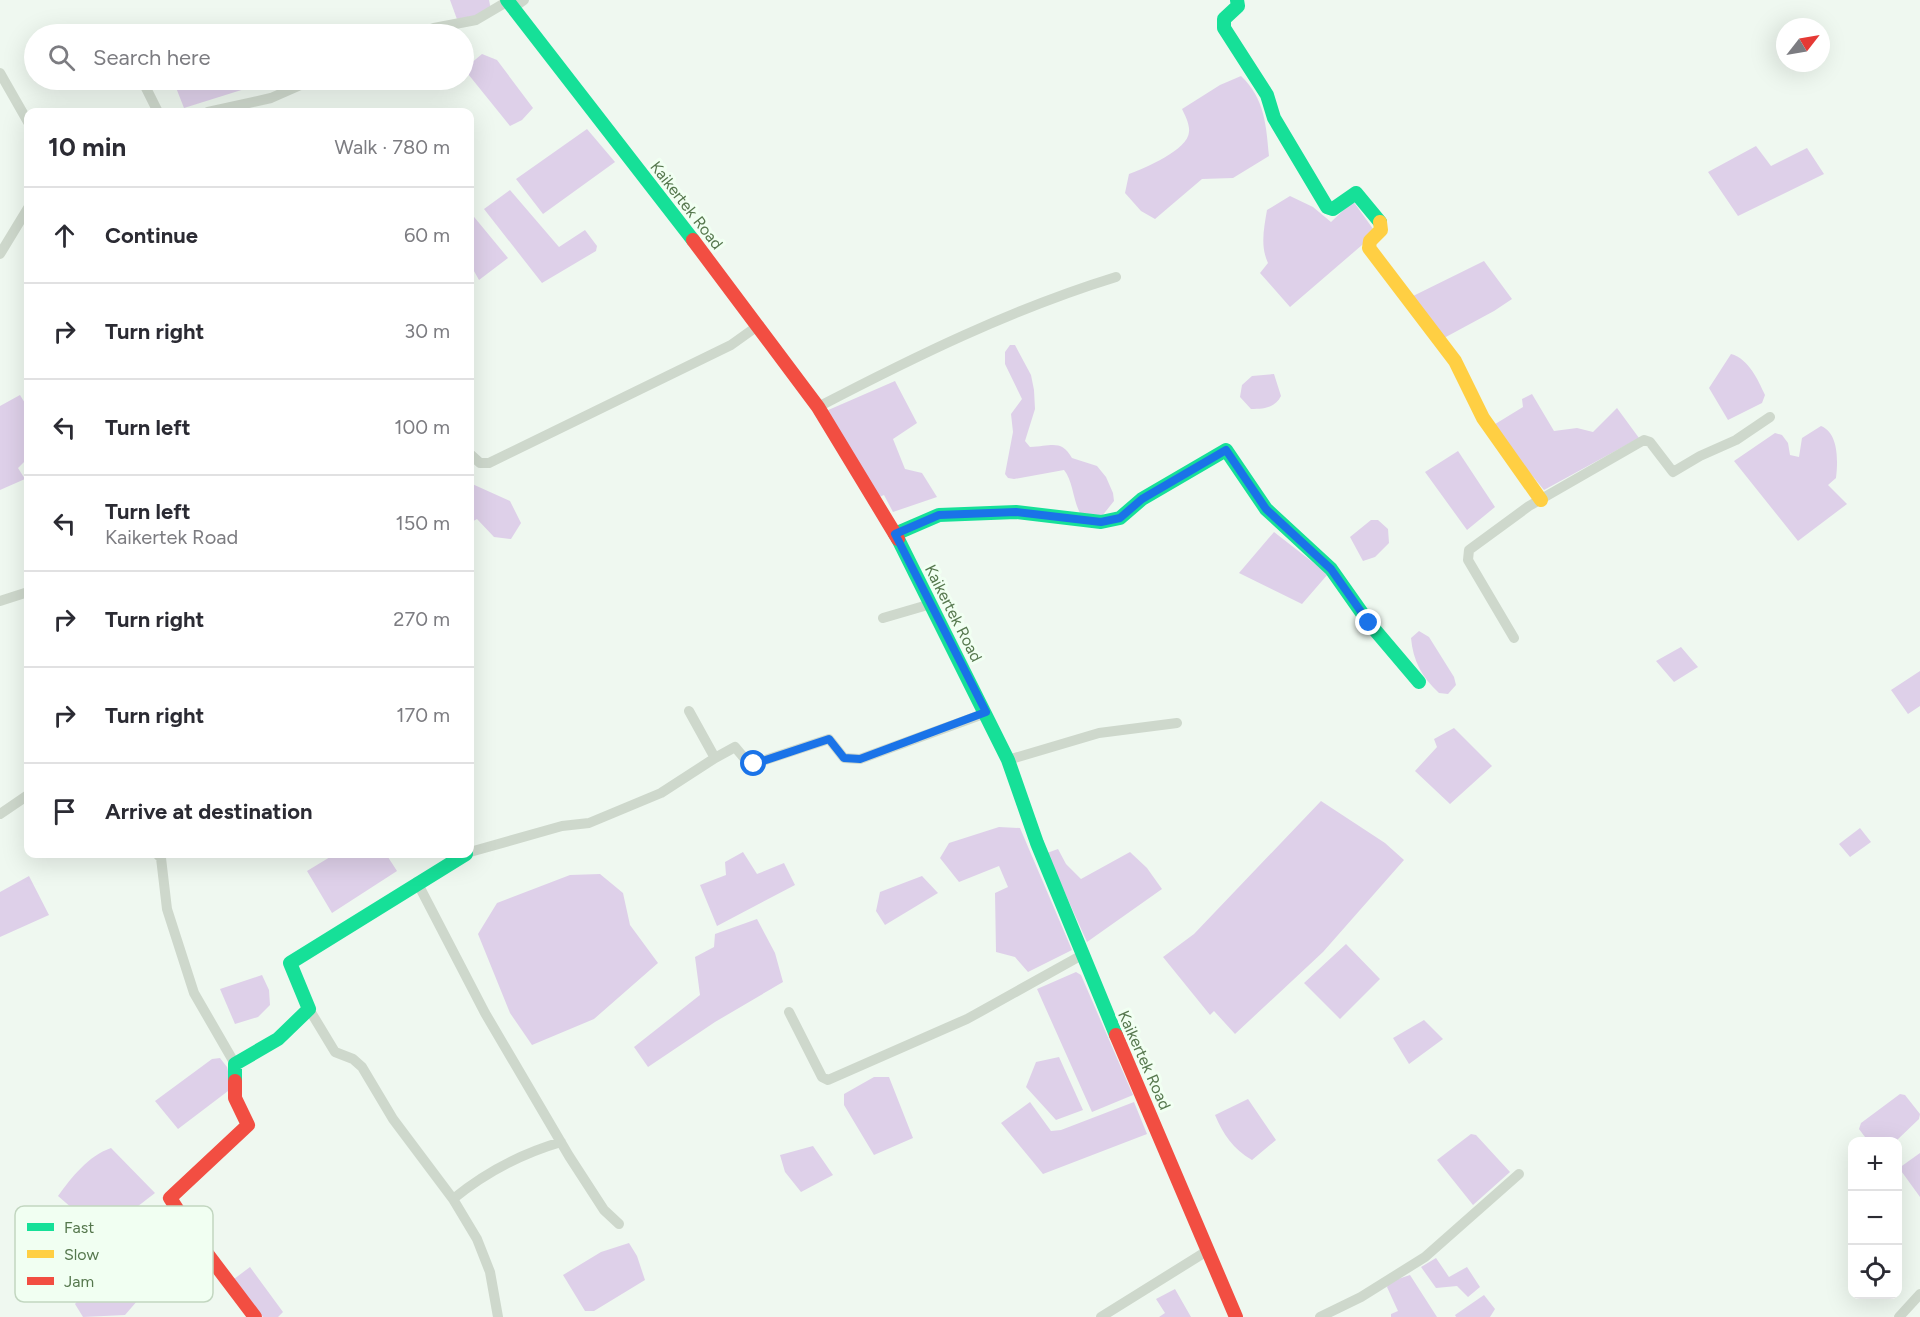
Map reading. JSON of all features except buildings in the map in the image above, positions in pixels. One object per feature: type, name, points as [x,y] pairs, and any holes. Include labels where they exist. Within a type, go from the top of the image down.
[{"type":"street","points":[[1238,0],[1238,6],[1224,19],[1224,28],[1267,95],[1274,118],[1327,207],[1333,209],[1356,193],[1382,225],[1381,230],[1370,241],[1369,248],[1455,361],[1483,418],[1541,500]]},
{"type":"street","points":[[455,24],[476,20],[513,2]]},
{"type":"street","name":"Kaikertek Road","points":[[513,2],[759,325],[818,407],[895,534],[1008,760],[1037,843],[1082,955],[1236,1317]]},
{"type":"street","points":[[0,73],[24,115]]},
{"type":"street","points":[[147,90],[156,108]]},
{"type":"street","points":[[226,108],[271,98],[289,90]]},
{"type":"street","points":[[0,254],[24,215]]},
{"type":"street","points":[[818,407],[950,340],[974,333],[1071,291],[1116,277]]},
{"type":"street","points":[[474,458],[480,463],[489,463],[731,345],[759,325]]},
{"type":"street","points":[[1514,638],[1467,554],[1485,536],[1588,470],[1644,440],[1650,442],[1673,472],[1700,456],[1736,440],[1770,417]]},
{"type":"street","points":[[895,534],[939,515],[1016,512],[1101,522],[1120,518],[1142,499],[1226,450],[1266,509],[1331,569],[1358,610],[1419,682]]},
{"type":"street","points":[[0,601],[24,593]]},
{"type":"street","points":[[883,618],[931,604]]},
{"type":"street","points":[[689,711],[715,758]]},
{"type":"street","points":[[474,851],[561,826],[589,824],[661,793],[735,747],[750,765],[829,739],[844,758],[860,759],[986,712]]},
{"type":"street","points":[[1008,760],[1100,733],[1177,723]]},
{"type":"street","points":[[0,814],[24,798]]},
{"type":"street","points":[[161,858],[167,909],[194,993],[235,1064],[235,1098],[248,1125],[170,1198],[175,1206]]},
{"type":"street","points":[[456,858],[445,863],[388,903],[315,944],[290,963],[309,1009],[334,1052],[353,1059],[362,1067],[393,1119],[453,1198],[477,1239],[490,1272],[498,1317]]},
{"type":"street","points":[[417,882],[485,1013],[561,1142],[604,1210],[619,1224]]},
{"type":"street","points":[[789,1012],[822,1077],[828,1080],[967,1019],[1082,955]]},
{"type":"street","points":[[235,1064],[278,1039],[309,1009]]},
{"type":"street","points":[[453,1198],[481,1176],[528,1152],[561,1142]]},
{"type":"street","points":[[1320,1317],[1361,1297],[1425,1257],[1519,1174]]},
{"type":"street","points":[[1101,1317],[1208,1251]]},
{"type":"street","points":[[213,1262],[255,1317]]},
{"type":"street","points":[[1899,1317],[1920,1294]]},
{"type":"shaded area","points":[[450,0],[489,0],[491,10],[458,22]]},
{"type":"shaded area","points":[[482,54],[497,60],[533,108],[522,120],[510,126],[474,81],[474,61]]},
{"type":"shaded area","points":[[1241,76],[1260,103],[1269,156],[1233,178],[1202,179],[1155,219],[1141,211],[1125,193],[1129,174],[1165,158],[1187,139],[1189,129],[1182,109],[1220,85]]},
{"type":"shaded area","points":[[177,90],[241,90],[184,108]]},
{"type":"shaded area","points":[[587,129],[615,162],[543,214],[516,179]]},
{"type":"shaded area","points":[[1756,146],[1771,166],[1807,148],[1824,174],[1738,216],[1708,172]]},
{"type":"shaded area","points":[[510,190],[559,247],[585,230],[597,246],[596,251],[542,283],[484,209]]},
{"type":"shaded area","points":[[1290,196],[1313,207],[1331,222],[1353,201],[1376,233],[1290,307],[1260,273],[1268,263],[1263,244],[1267,210]]},
{"type":"shaded area","points":[[474,217],[508,258],[479,280],[474,271]]},
{"type":"shaded area","points":[[1484,261],[1512,299],[1444,338],[1409,298]]},
{"type":"shaded area","points":[[1010,345],[1015,345],[1031,375],[1034,390],[1035,409],[1025,441],[1030,447],[1060,446],[1072,458],[1097,466],[1106,477],[1114,501],[1102,516],[1080,513],[1064,470],[1014,479],[1008,478],[1005,474],[1013,432],[1011,414],[1022,399],[1005,364],[1005,352]]},
{"type":"shaded area","points":[[1731,354],[1748,365],[1765,395],[1762,403],[1728,420],[1709,388]]},
{"type":"shaded area","points":[[1274,374],[1281,396],[1279,400],[1269,407],[1251,409],[1240,397],[1242,385],[1252,376]]},
{"type":"shaded area","points":[[895,381],[917,423],[893,439],[905,469],[922,473],[937,497],[893,512],[884,495],[877,498],[826,411]]},
{"type":"shaded area","points":[[1532,394],[1554,431],[1577,428],[1593,432],[1617,408],[1639,438],[1544,490],[1492,426],[1523,407],[1522,399]]},
{"type":"shaded area","points":[[20,395],[24,402],[24,462],[18,468],[24,479],[0,490],[0,406]]},
{"type":"shaded area","points":[[1821,426],[1831,435],[1836,449],[1836,478],[1828,485],[1847,504],[1798,541],[1734,461],[1775,433],[1782,435],[1788,443],[1790,455],[1799,457],[1802,438]]},
{"type":"shaded area","points":[[1458,451],[1495,507],[1467,530],[1425,472]]},
{"type":"shaded area","points":[[474,485],[510,501],[521,523],[511,539],[494,537],[477,519],[474,521]]},
{"type":"shaded area","points":[[1371,520],[1378,520],[1388,529],[1389,543],[1375,557],[1363,561],[1350,537]]},
{"type":"shaded area","points":[[1274,532],[1328,574],[1302,604],[1239,573]]},
{"type":"shaded area","points":[[1419,631],[1429,637],[1454,677],[1456,685],[1448,694],[1439,693],[1419,668],[1411,638]]},
{"type":"shaded area","points":[[1681,647],[1698,667],[1674,682],[1656,661]]},
{"type":"shaded area","points":[[1920,671],[1920,706],[1908,714],[1891,690]]},
{"type":"shaded area","points":[[1454,728],[1492,766],[1450,804],[1415,771],[1437,747],[1434,739]]},
{"type":"shaded area","points":[[1321,801],[1385,843],[1404,860],[1323,952],[1235,1034],[1214,1011],[1210,1015],[1163,957],[1194,934]]},
{"type":"shaded area","points":[[999,827],[1020,828],[1072,950],[1028,972],[1015,957],[996,952],[995,893],[1008,887],[999,866],[959,882],[940,858],[949,843]]},
{"type":"shaded area","points":[[1860,828],[1871,842],[1850,857],[1839,844]]},
{"type":"shaded area","points":[[1058,849],[1066,864],[1081,879],[1130,852],[1147,868],[1162,889],[1087,942],[1047,853]]},
{"type":"shaded area","points":[[743,852],[757,874],[784,863],[795,885],[717,926],[700,885],[726,875],[725,862]]},
{"type":"shaded area","points":[[328,858],[389,858],[397,871],[332,913],[307,871]]},
{"type":"shaded area","points":[[600,874],[623,893],[630,925],[658,963],[594,1019],[532,1045],[510,1013],[478,934],[497,903],[570,875]]},
{"type":"shaded area","points":[[29,876],[49,915],[0,937],[0,892]]},
{"type":"shaded area","points":[[922,876],[938,893],[885,925],[876,911],[880,892]]},
{"type":"shaded area","points":[[757,919],[775,953],[783,982],[715,1022],[648,1067],[634,1047],[700,995],[695,957],[714,947],[715,934]]},
{"type":"shaded area","points":[[1346,944],[1380,979],[1340,1019],[1304,983]]},
{"type":"shaded area","points":[[1076,972],[1081,975],[1133,1095],[1092,1112],[1037,989]]},
{"type":"shaded area","points":[[262,975],[269,990],[270,1005],[258,1017],[235,1024],[220,989]]},
{"type":"shaded area","points":[[1424,1020],[1443,1039],[1409,1064],[1393,1038]]},
{"type":"shaded area","points":[[1059,1057],[1083,1110],[1056,1120],[1026,1087],[1036,1062]]},
{"type":"shaded area","points":[[220,1058],[227,1067],[232,1088],[178,1129],[155,1101],[212,1059]]},
{"type":"shaded area","points":[[874,1077],[889,1077],[913,1138],[874,1155],[844,1105],[844,1094]]},
{"type":"shaded area","points":[[1900,1094],[1905,1095],[1920,1114],[1919,1119],[1900,1137],[1865,1137],[1859,1129],[1861,1123]]},
{"type":"shaded area","points":[[1248,1099],[1276,1140],[1252,1160],[1229,1140],[1215,1115]]},
{"type":"shaded area","points":[[1030,1102],[1051,1131],[1061,1130],[1134,1102],[1147,1134],[1043,1174],[1001,1123]]},
{"type":"shaded area","points":[[1471,1134],[1476,1135],[1510,1172],[1473,1205],[1437,1160]]},
{"type":"shaded area","points":[[813,1146],[833,1175],[801,1192],[785,1172],[780,1155]]},
{"type":"shaded area","points":[[111,1148],[155,1193],[138,1206],[70,1206],[58,1196],[88,1162]]},
{"type":"shaded area","points":[[1920,1153],[1920,1197],[1902,1172],[1902,1166]]},
{"type":"shaded area","points":[[629,1243],[637,1256],[645,1280],[594,1311],[585,1311],[563,1275],[601,1252]]},
{"type":"shaded area","points":[[1436,1258],[1449,1277],[1467,1267],[1480,1287],[1468,1297],[1457,1286],[1436,1288],[1421,1267]]},
{"type":"shaded area","points":[[250,1267],[283,1312],[278,1317],[263,1317],[234,1279]]},
{"type":"shaded area","points":[[1410,1275],[1437,1317],[1391,1317],[1391,1314],[1398,1311],[1387,1287],[1389,1282]]},
{"type":"shaded area","points":[[1175,1289],[1191,1317],[1159,1317],[1165,1313],[1156,1299]]},
{"type":"shaded area","points":[[1484,1295],[1495,1309],[1490,1317],[1456,1317],[1455,1315]]},
{"type":"shaded area","points":[[77,1302],[136,1302],[125,1315],[83,1317],[75,1304]]},
{"type":"traffic: fast","points":[[507,0],[693,240]]},
{"type":"traffic: fast","points":[[1237,0],[1238,6],[1224,19],[1224,28],[1267,95],[1274,118],[1327,207],[1333,209],[1356,193],[1380,222]]},
{"type":"traffic: fast","points":[[895,534],[939,515],[1016,512],[1101,522],[1120,518],[1142,499],[1226,450],[1266,509],[1331,569],[1369,623],[1419,682]]},
{"type":"traffic: fast","points":[[898,539],[1008,760],[1037,843],[1116,1035]]},
{"type":"traffic: fast","points":[[235,1081],[235,1064],[278,1039],[309,1009],[290,963],[460,858]]},
{"type":"traffic: slow","points":[[1380,222],[1381,230],[1370,241],[1369,248],[1455,361],[1483,418],[1541,500]]},
{"type":"traffic: jam","points":[[693,240],[818,407],[898,539]]},
{"type":"traffic: jam","points":[[1116,1035],[1236,1317]]},
{"type":"traffic: jam","points":[[175,1206],[170,1198],[248,1125],[235,1098],[235,1081]]},
{"type":"traffic: jam","points":[[213,1262],[255,1317]]},
{"type":"route","points":[[754,764],[826,739],[833,742],[844,758],[860,759],[986,712],[895,534],[939,515],[1016,512],[1101,522],[1120,518],[1142,499],[1226,450],[1266,509],[1331,569],[1369,623]]}]
